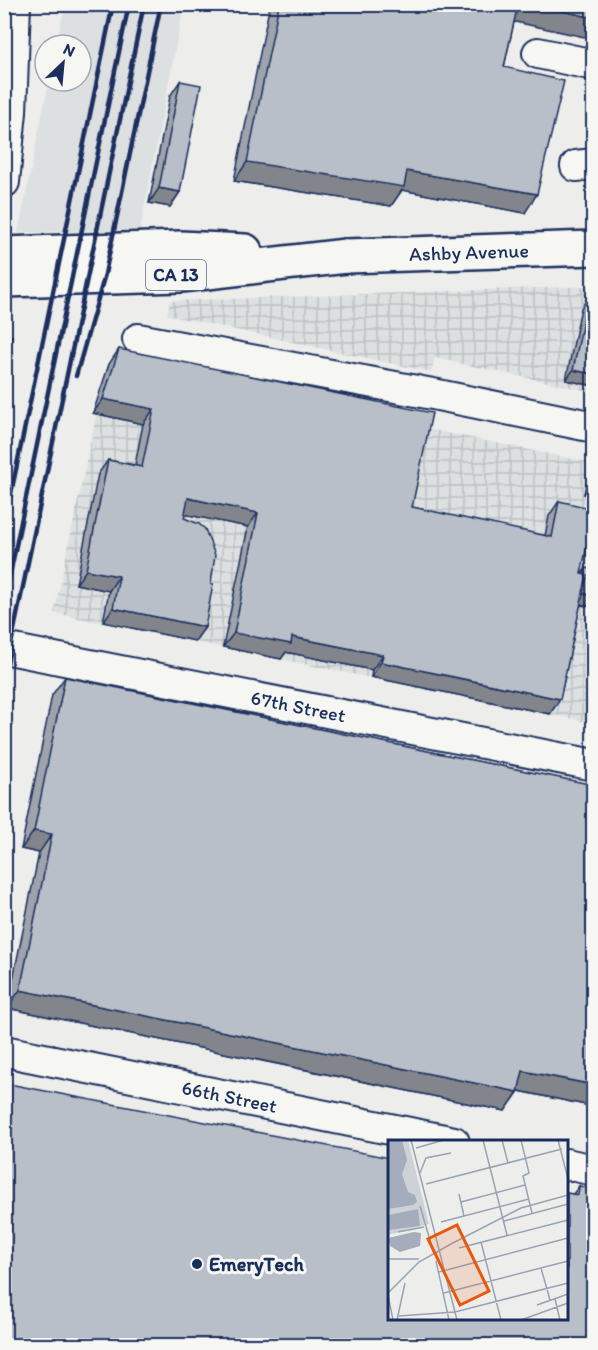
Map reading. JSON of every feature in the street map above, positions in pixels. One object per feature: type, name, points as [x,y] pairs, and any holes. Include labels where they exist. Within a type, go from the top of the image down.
[{"type":"main road","name":"CA 13","points":[[4,254],[180,248],[346,256]]},
{"type":"main road","name":"Ashby Avenue","points":[[346,256],[594,248]]},
{"type":"main road","name":"CA 13","points":[[4,280],[181,275],[346,256]]},
{"type":"street","points":[[4,182],[10,123],[9,60],[15,4]]},
{"type":"street","points":[[538,53],[594,65]]},
{"type":"street","points":[[138,339],[438,395],[594,427]]},
{"type":"street","name":"67th Street","points":[[4,648],[594,765]]},
{"type":"street","name":"66th Street","points":[[4,1051],[444,1140]]},
{"type":"street","points":[[568,1164],[594,1170]]},
{"type":"shaded area","points":[[65,5],[184,5],[140,230],[18,233],[47,93],[93,93],[93,33],[59,33]]},
{"type":"shaded area","points":[[593,286],[593,392],[435,358],[431,372],[167,315],[170,301]]},
{"type":"shaded area","points":[[109,363],[593,463],[593,723],[54,613],[96,416],[92,414]]},
{"type":"building","points":[[279,4],[518,4],[504,67],[564,81],[537,194],[407,171],[404,187],[247,162]]},
{"type":"building","points":[[532,4],[594,4],[594,18]]},
{"type":"building","points":[[180,81],[201,85],[180,192],[159,188]]},
{"type":"building","points":[[588,298],[594,299],[594,374],[573,370]]},
{"type":"building","points":[[4,335],[12,336],[8,373],[4,372]]},
{"type":"building","points":[[119,349],[432,413],[412,507],[552,537],[559,501],[594,509],[581,574],[587,575],[560,699],[381,662],[383,655],[292,637],[291,644],[234,633],[258,513],[188,498],[184,518],[205,529],[215,555],[211,584],[213,584],[205,627],[113,608],[119,576],[86,570],[108,460],[142,467],[154,409],[103,399]]},
{"type":"building","points":[[586,568],[594,570],[594,596],[583,593],[587,575],[585,574]]},
{"type":"building","points":[[65,677],[594,785],[594,1085],[523,1071],[518,1092],[20,990],[52,834],[34,831]]},
{"type":"building","name":"EmeryTech","points":[[4,1083],[388,1158],[388,1320],[568,1320],[568,1193],[578,1195],[579,1186],[594,1189],[594,1346],[4,1346]]},
{"type":"railway","points":[[4,527],[113,4]]},
{"type":"railway","points":[[4,603],[129,4]]},
{"type":"railway","points":[[4,678],[144,4]]},
{"type":"railway","points":[[76,376],[105,274],[161,4]]},
{"type":"place","name":"EmeryTech","points":[[197,1264]]}]
